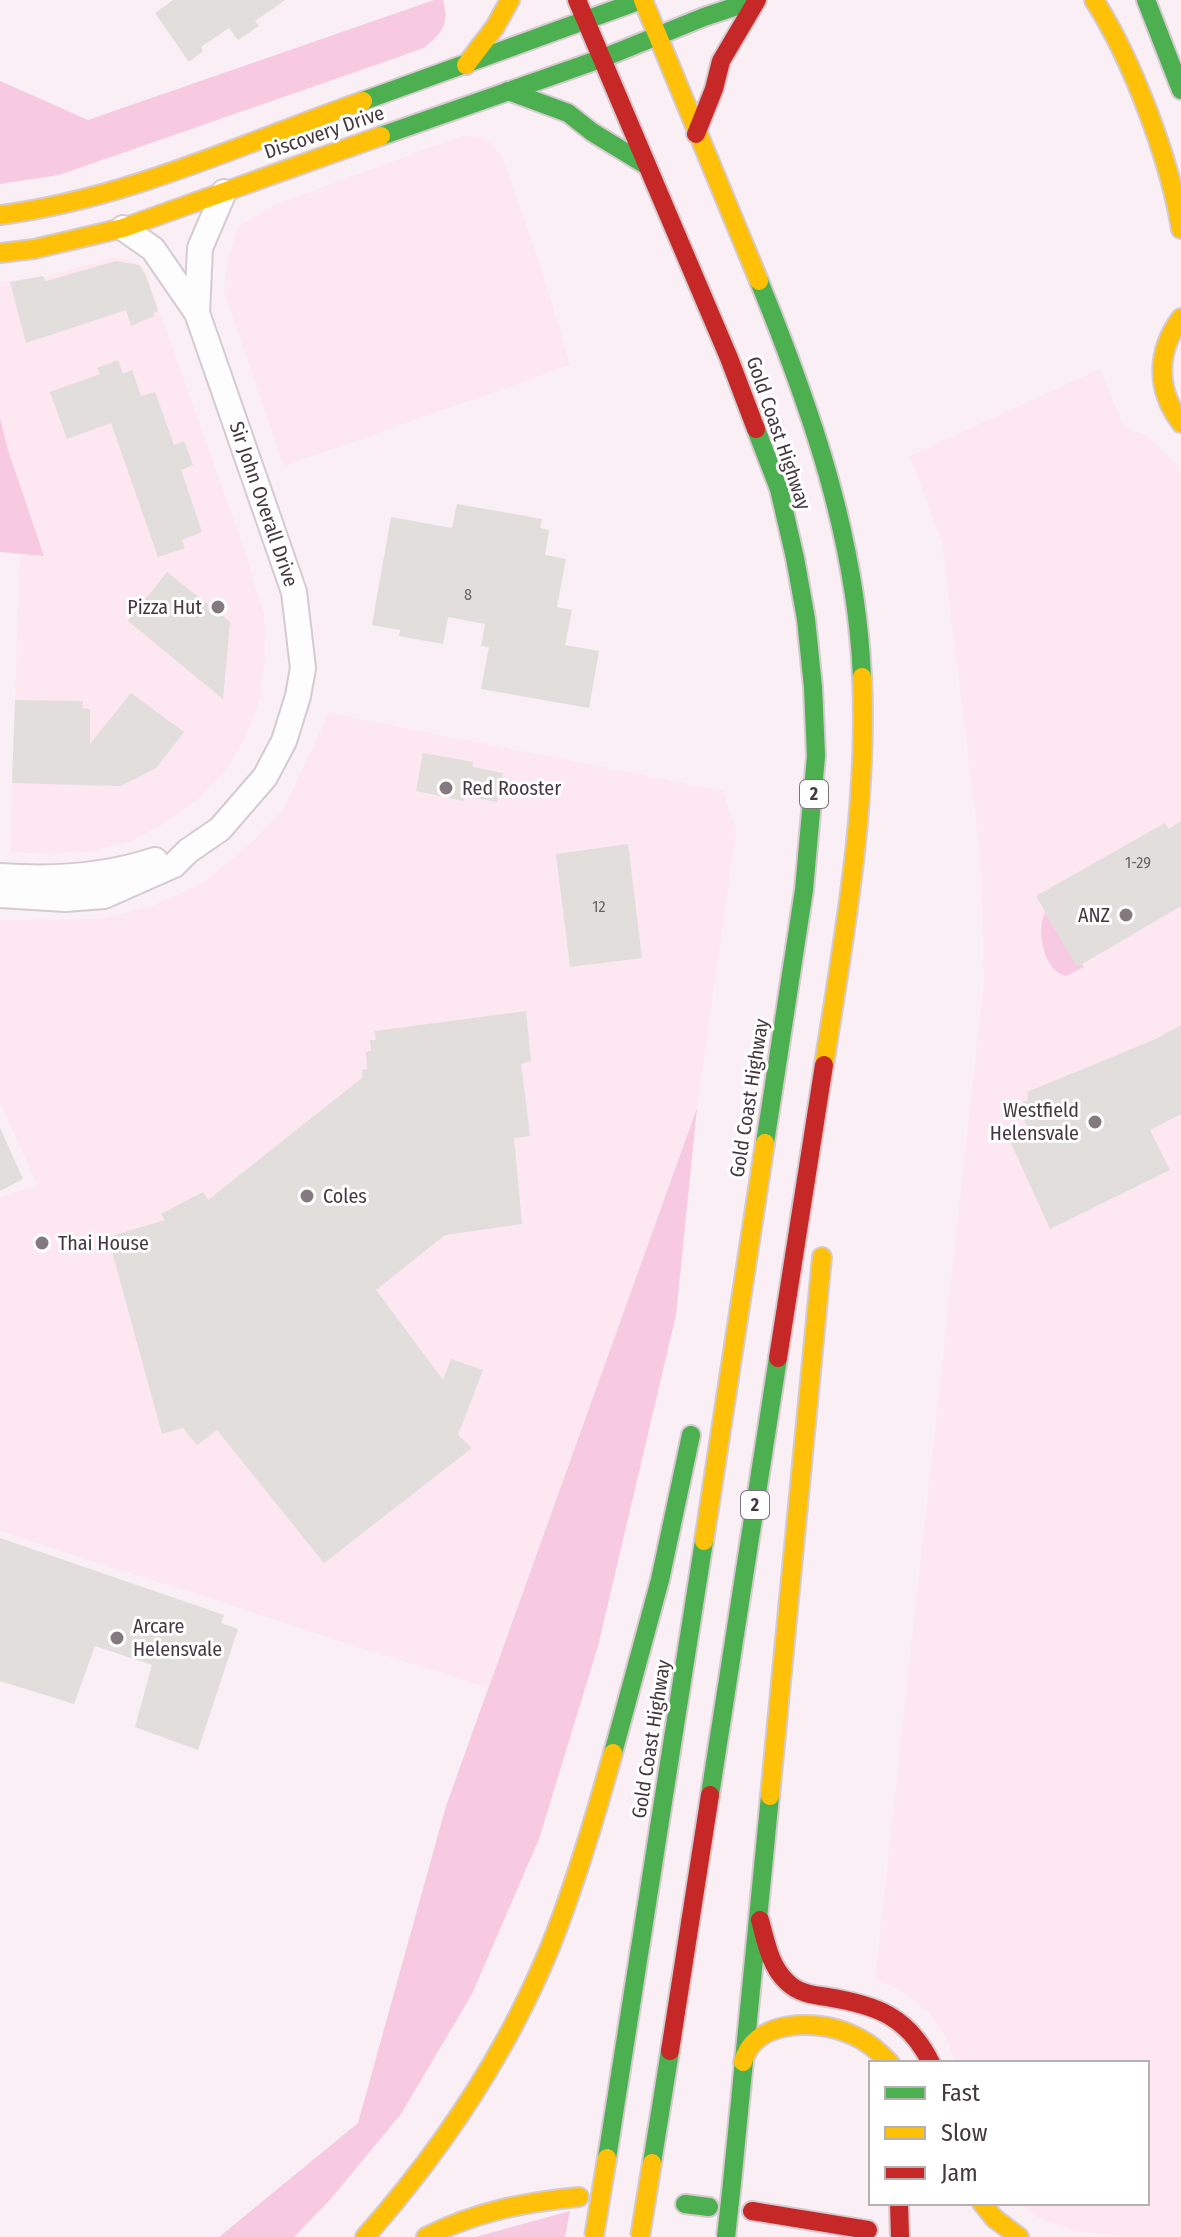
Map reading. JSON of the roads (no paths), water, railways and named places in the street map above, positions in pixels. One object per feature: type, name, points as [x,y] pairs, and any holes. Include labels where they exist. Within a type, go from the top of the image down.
[{"type":"main road","points":[[466,65],[495,27],[510,0]]},
{"type":"main road","name":"Gold Coast Highway","points":[[577,0],[729,358],[779,489],[806,619],[816,756],[811,828],[687,1657],[594,2237]]},
{"type":"main road","name":"Discovery Drive","points":[[0,215],[53,207],[103,193],[642,0]]},
{"type":"main road","name":"Gold Coast Highway","points":[[640,2237],[839,973],[859,824],[863,701],[852,578],[820,441],[799,380],[642,0]]},
{"type":"main road","points":[[696,134],[714,89],[721,61],[756,0]]},
{"type":"main road","name":"Discovery Drive","points":[[0,253],[34,249],[123,228],[603,58],[704,17],[756,0]]},
{"type":"main road","points":[[1094,0],[1115,36],[1154,134],[1168,172],[1181,229]]},
{"type":"main road","points":[[1146,0],[1181,90]]},
{"type":"main road","points":[[508,91],[568,113],[592,132],[646,165]]},
{"type":"main road","points":[[1181,314],[1169,333],[1160,370],[1168,403],[1181,423]]},
{"type":"main road","points":[[726,2237],[823,1246],[804,1190]]},
{"type":"main road","points":[[720,1308],[749,1238]]},
{"type":"main road","points":[[365,2237],[411,2184],[491,2064],[525,2000],[567,1904],[603,1793],[638,1668],[694,1424]]},
{"type":"main road","points":[[758,1914],[772,1959],[788,1983],[806,1993],[861,2003],[887,2012],[913,2033],[930,2061]]},
{"type":"main road","points":[[743,2062],[747,2048],[760,2038],[783,2028],[811,2024],[863,2039],[888,2061]]},
{"type":"main road","points":[[426,2237],[496,2208],[579,2197]]},
{"type":"main road","points":[[674,2202],[709,2207]]},
{"type":"main road","points":[[899,2205],[900,2237]]},
{"type":"main road","points":[[984,2205],[994,2218],[1019,2237]]},
{"type":"main road","points":[[752,2211],[868,2230]]},
{"type":"street","name":"Sir John Overall Drive","points":[[197,313],[200,248],[224,192]]},
{"type":"street","name":"Sir John Overall Drive","points":[[0,895],[65,899],[104,896],[174,865],[220,829],[265,777],[284,741],[298,696],[303,668],[294,592],[197,313],[153,249],[123,228]]},
{"type":"street","name":"Sir John Overall Drive","points":[[0,876],[56,879],[100,874],[188,851]]},
{"type":"place","name":"Pizza Hut","points":[[218,607]]},
{"type":"place","name":"Red Rooster","points":[[446,788]]},
{"type":"place","name":"ANZ","points":[[1126,915]]},
{"type":"place","name":"Westfield Helensvale","points":[[1095,1122]]},
{"type":"place","name":"Coles","points":[[307,1196]]},
{"type":"place","name":"Thai House","points":[[42,1243]]},
{"type":"place","name":"Arcare Helensvale","points":[[117,1638]]}]
